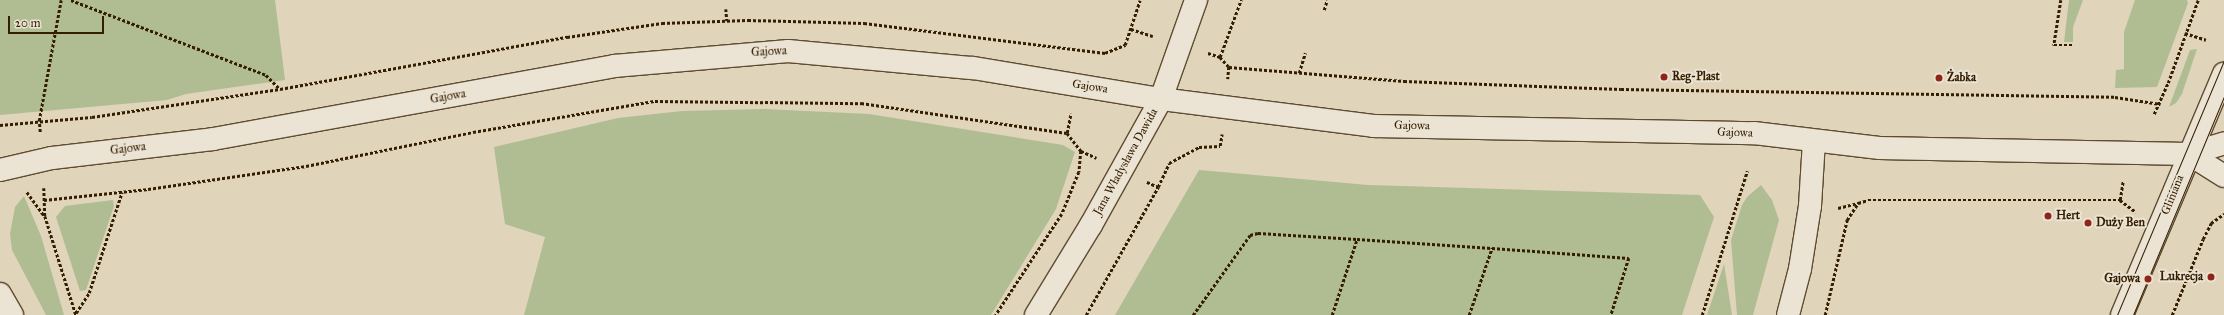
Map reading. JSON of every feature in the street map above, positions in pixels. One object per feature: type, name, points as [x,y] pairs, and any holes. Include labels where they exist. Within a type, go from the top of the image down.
[{"type":"street","name":"Jana Władysława Dawida","points":[[1036,315],[1091,224],[1161,99],[1196,0]]},
{"type":"street","name":"Gajowa","points":[[0,170],[52,158],[213,139],[614,66],[788,51],[973,68],[1161,99],[1374,126],[1754,133],[1879,148],[2189,154],[2224,143]]},
{"type":"street","name":"Gliniana","points":[[2122,315],[2224,74]]},
{"type":"street","points":[[1788,315],[1800,269],[1810,206],[1814,141]]},
{"type":"street","points":[[2189,154],[2224,176]]},
{"type":"street","points":[[0,294],[12,315]]},
{"type":"path","points":[[0,125],[39,121],[61,0]]},
{"type":"path","points":[[71,0],[266,75],[280,89]]},
{"type":"path","points":[[1131,29],[1140,0]]},
{"type":"path","points":[[1220,57],[1241,0]]},
{"type":"path","points":[[1324,10],[1327,0]]},
{"type":"path","points":[[2061,0],[2054,45],[2073,45]]},
{"type":"path","points":[[2154,114],[2160,104],[2198,0]]},
{"type":"path","points":[[726,9],[727,21]]},
{"type":"path","points":[[2185,33],[2206,40]]},
{"type":"path","points":[[1299,73],[1305,52]]},
{"type":"path","points":[[1229,67],[1372,80],[1621,89],[1728,88],[2115,97],[2160,104]]},
{"type":"path","points":[[44,200],[122,192],[306,166],[473,132],[655,101],[860,103],[1067,133],[1081,151],[1079,172],[1062,214],[996,315]]},
{"type":"path","points":[[1702,315],[1748,170]]},
{"type":"path","points":[[2120,200],[2123,181]]},
{"type":"path","points":[[44,184],[45,216],[76,314]]},
{"type":"path","points":[[1086,315],[1158,187]]},
{"type":"path","points":[[76,314],[90,293],[122,192]]},
{"type":"path","points":[[28,193],[45,216]]},
{"type":"path","points":[[1836,208],[1868,200],[2120,200],[2142,216]]},
{"type":"path","points":[[1825,315],[1847,220],[1858,203]]},
{"type":"path","points":[[2172,315],[2203,238],[2211,223],[2224,214]]},
{"type":"path","points":[[1193,315],[1250,235],[1258,233],[1629,258],[1611,315]]},
{"type":"path","points":[[1332,315],[1357,239]]},
{"type":"path","points":[[1469,315],[1492,248]]},
{"type":"green space","points":[[0,0],[275,0],[285,80],[186,94],[167,100],[0,115]]},
{"type":"green space","points":[[2069,0],[2083,0],[2073,27],[2073,42],[2064,42]]},
{"type":"green space","points":[[2135,0],[2187,0],[2188,3],[2157,87],[2115,88],[2116,70],[2124,69],[2124,32]]},
{"type":"green space","points":[[2197,49],[2182,94],[2176,103],[2169,107],[2190,50]]},
{"type":"green space","points":[[765,109],[869,114],[1063,145],[1075,152],[1056,209],[991,315],[524,315],[545,237],[505,224],[494,147],[618,118],[682,111]]},
{"type":"green space","points":[[1199,170],[1368,185],[1700,195],[1714,217],[1682,315],[1115,315]]},
{"type":"green space","points":[[1761,185],[1772,200],[1779,220],[1753,315],[1737,315],[1731,240],[1742,205],[1747,197]]},
{"type":"green space","points":[[24,196],[41,236],[64,315],[46,315],[12,250],[10,234],[15,207]]},
{"type":"green space","points":[[113,200],[114,206],[86,290],[80,291],[56,217],[65,206]]},
{"type":"green space","points":[[1724,264],[1732,315],[1707,315]]},
{"type":"tram line","points":[[2117,315],[2224,61]]},
{"type":"tram line","points":[[2133,315],[2224,96]]},
{"type":"place","name":"Reg-Plast","points":[[1664,77]]},
{"type":"place","name":"Żabka","points":[[1939,78]]},
{"type":"place","name":"Hert","points":[[2048,216]]},
{"type":"place","name":"Duży Ben","points":[[2088,223]]},
{"type":"place","name":"Lukrecja","points":[[2211,277]]},
{"type":"place","name":"Gajowa","points":[[2148,279]]}]
